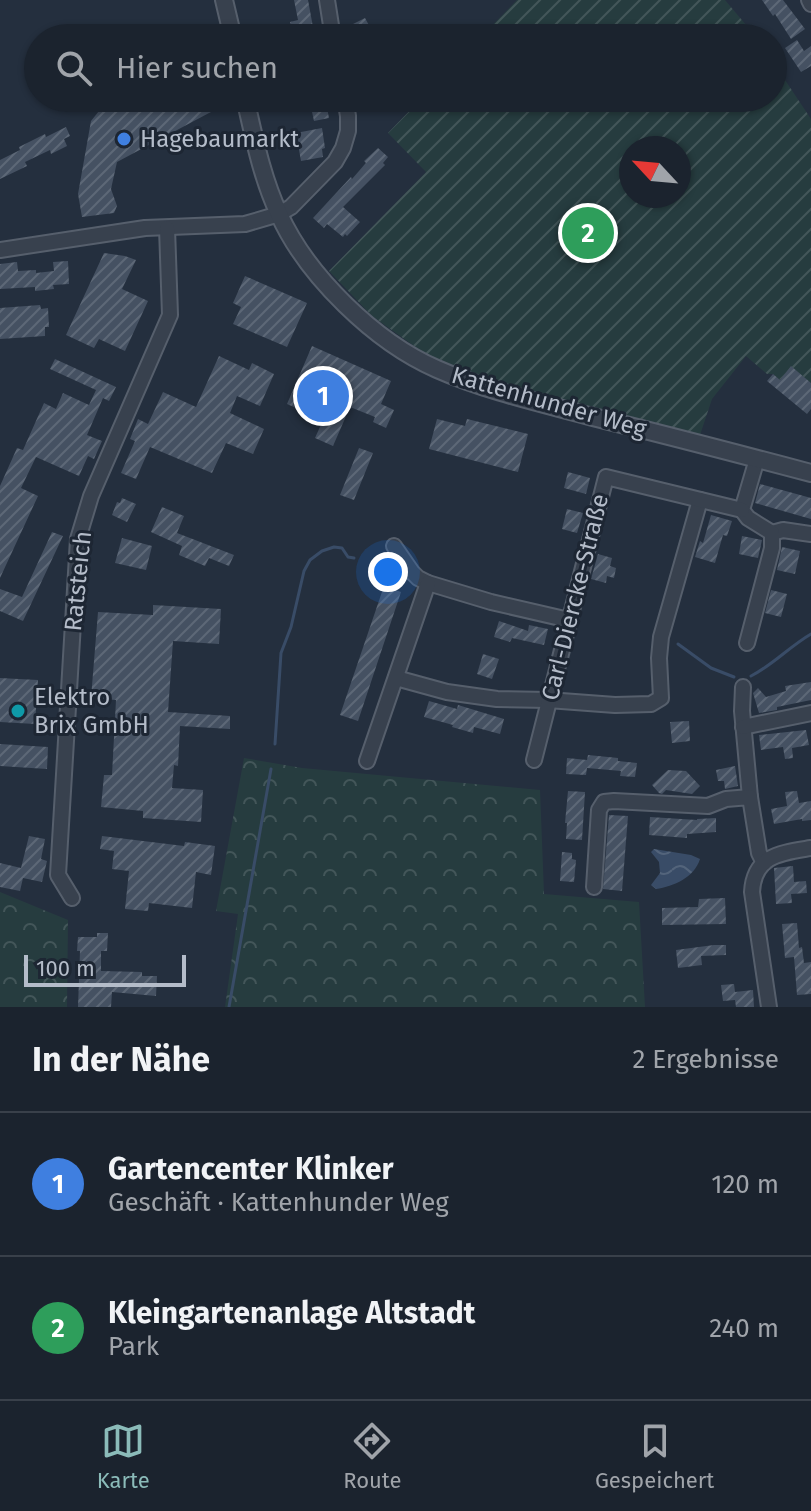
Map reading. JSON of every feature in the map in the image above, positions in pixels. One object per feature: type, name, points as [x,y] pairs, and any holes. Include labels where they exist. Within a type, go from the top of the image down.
[{"type":"street","points":[[224,0],[230,24]]},
{"type":"street","points":[[327,0],[331,24]]},
{"type":"street","name":"Kattenhunder Weg","points":[[248,112],[255,145],[279,214],[300,251],[335,294],[373,329],[434,368],[512,396],[811,473]]},
{"type":"street","points":[[0,250],[145,228],[245,224],[279,214],[291,207],[335,162],[348,131],[347,112]]},
{"type":"street","name":"Ratsteich","points":[[72,898],[58,875],[78,539],[91,496],[170,315],[167,228]]},
{"type":"street","points":[[757,459],[742,510],[748,518],[772,533],[783,530],[811,534]]},
{"type":"street","name":"Carl-Diercke-Straße","points":[[534,760],[606,477],[742,510]]},
{"type":"street","points":[[396,678],[447,692],[497,699],[651,704],[661,698],[661,637],[700,500]]},
{"type":"street","points":[[747,643],[772,548],[772,533]]},
{"type":"street","points":[[394,546],[412,572],[428,583],[569,620]]},
{"type":"street","points":[[367,761],[428,583]]},
{"type":"street","points":[[743,687],[743,727],[750,797],[759,853],[764,863]]},
{"type":"street","points":[[743,727],[811,713]]},
{"type":"street","points":[[594,887],[599,810],[604,802],[708,806],[726,799],[750,797]]},
{"type":"street","points":[[769,1007],[752,892],[755,876],[764,863],[780,853],[811,848]]},
{"type":"green space","points":[[517,0],[725,0],[745,24],[494,24]]},
{"type":"green space","points":[[787,83],[811,119],[811,383],[791,367],[780,380],[773,374],[767,374],[746,356],[712,399],[700,435],[511,387],[424,353],[372,316],[329,271],[426,172],[388,133],[408,112],[787,112]]},
{"type":"green space","points":[[244,758],[302,768],[540,790],[544,894],[639,902],[645,1007],[225,1007],[238,914],[216,911]]},
{"type":"green space","points":[[0,892],[68,920],[67,1007],[0,1007]]},
{"type":"water","points":[[654,849],[700,859],[693,871],[682,880],[656,889],[651,885],[660,873],[659,862],[651,852]]},
{"type":"building","points":[[294,0],[308,0],[312,24],[290,24],[298,20]]},
{"type":"building","points":[[762,0],[783,0],[805,29],[791,39],[787,24],[781,24],[775,14],[773,16]]},
{"type":"building","points":[[365,18],[368,24],[353,24]]},
{"type":"building","points":[[797,40],[804,51],[811,46],[811,66],[801,72],[787,47]]},
{"type":"building","name":"Hagebaumarkt","points":[[98,112],[211,112],[117,162],[111,189],[117,206],[114,213],[82,217],[78,194],[91,121]]},
{"type":"building","points":[[312,112],[328,112],[329,118],[314,121]]},
{"type":"building","points":[[66,127],[70,136],[64,139],[67,146],[25,162],[27,166],[0,179],[0,160],[45,134],[46,137]]},
{"type":"building","points":[[322,128],[323,157],[301,161],[296,133]]},
{"type":"building","points":[[378,148],[388,157],[383,163],[385,165],[343,207],[360,222],[343,237],[327,224],[324,228],[313,218]]},
{"type":"building","points":[[104,253],[136,260],[122,289],[148,301],[125,351],[99,339],[94,348],[66,335]]},
{"type":"building","points":[[68,261],[69,284],[35,291],[35,287],[0,289],[0,264],[17,262],[18,271],[36,270],[36,273],[54,271],[53,262]]},
{"type":"building","points":[[245,276],[307,303],[287,347],[233,324],[241,307],[233,303]]},
{"type":"building","points":[[40,305],[41,309],[48,308],[49,327],[45,327],[45,336],[0,339],[0,308]]},
{"type":"building","points":[[312,346],[391,381],[381,404],[394,410],[386,428],[373,422],[375,417],[350,407],[333,446],[315,438],[323,420],[287,404]]},
{"type":"building","points":[[219,356],[249,370],[252,363],[274,374],[260,406],[237,396],[230,413],[264,429],[253,454],[226,443],[212,473],[150,447],[136,479],[121,473],[135,441],[130,439],[138,419],[148,424],[163,392],[196,407]]},
{"type":"building","points":[[55,359],[116,387],[109,401],[103,398],[87,435],[102,441],[94,459],[88,456],[79,476],[36,457],[21,488],[38,496],[0,578],[0,486],[17,448],[23,450],[44,403],[56,409],[63,393],[89,405],[96,390],[50,369]]},
{"type":"building","points":[[791,366],[811,383],[811,409],[807,414],[767,381],[773,374],[780,380]]},
{"type":"building","points":[[437,419],[465,426],[467,419],[528,434],[518,472],[429,449]]},
{"type":"building","points":[[359,448],[373,453],[354,500],[340,495]]},
{"type":"building","points":[[568,472],[590,478],[586,494],[564,488]]},
{"type":"building","points":[[760,484],[811,498],[811,519],[755,503]]},
{"type":"building","points":[[122,498],[136,504],[127,522],[112,515]]},
{"type":"building","points":[[162,507],[184,516],[177,533],[234,555],[229,566],[209,558],[205,566],[179,555],[182,546],[151,532]]},
{"type":"building","points":[[567,509],[583,513],[577,533],[562,529]]},
{"type":"building","points":[[711,515],[732,521],[727,536],[723,535],[715,563],[695,557],[700,541],[703,543]]},
{"type":"building","points":[[52,532],[63,536],[23,621],[0,611],[0,589],[22,597]]},
{"type":"building","points":[[742,536],[762,540],[758,558],[739,554]]},
{"type":"building","points":[[122,538],[152,546],[146,570],[115,563]]},
{"type":"building","points":[[782,547],[800,551],[795,574],[777,570]]},
{"type":"building","points":[[598,554],[612,558],[610,566],[616,568],[614,578],[607,576],[606,583],[591,579]]},
{"type":"building","points":[[384,586],[401,592],[358,721],[340,715]]},
{"type":"building","points":[[771,590],[787,594],[781,617],[765,613]]},
{"type":"building","points":[[153,605],[221,609],[219,644],[173,641],[168,712],[230,716],[230,729],[180,726],[178,766],[174,765],[172,788],[203,790],[201,822],[143,818],[143,811],[101,807],[104,775],[112,775],[116,700],[91,698],[98,612],[153,615]]},
{"type":"building","points":[[499,621],[528,631],[529,625],[548,629],[544,645],[512,638],[510,642],[494,637]]},
{"type":"building","points":[[483,654],[499,659],[492,679],[477,674]]},
{"type":"building","name":"Elektro Brix GmbH","points":[[0,678],[38,680],[35,724],[0,722]]},
{"type":"building","points":[[811,682],[811,700],[759,713],[753,693],[758,688],[766,697],[786,691],[785,686]]},
{"type":"building","points":[[429,701],[457,709],[458,705],[504,719],[500,734],[474,727],[473,733],[424,717]]},
{"type":"building","points":[[689,721],[690,741],[672,743],[670,722]]},
{"type":"building","points":[[806,730],[809,745],[792,748],[793,758],[785,759],[783,747],[761,750],[759,735]]},
{"type":"building","points":[[0,744],[48,747],[47,769],[0,766]]},
{"type":"building","points":[[588,755],[637,763],[635,777],[620,776],[621,771],[587,768],[586,775],[566,774],[567,758],[587,760]]},
{"type":"building","points":[[735,766],[738,786],[725,789],[724,781],[718,781],[716,770]]},
{"type":"building","points":[[668,770],[686,771],[700,786],[692,794],[666,790],[659,793],[652,785]]},
{"type":"building","points":[[568,791],[585,792],[582,840],[566,839]]},
{"type":"building","points":[[797,791],[799,803],[811,801],[811,820],[774,824],[771,809],[787,806],[785,792]]},
{"type":"building","points":[[609,815],[628,816],[622,891],[603,889]]},
{"type":"building","points":[[650,817],[716,818],[716,832],[687,834],[687,838],[649,835]]},
{"type":"building","points":[[29,836],[45,839],[41,859],[47,861],[42,882],[23,878],[20,891],[0,887],[0,863],[21,868]]},
{"type":"building","points":[[102,836],[184,846],[185,842],[215,846],[211,875],[196,872],[192,908],[149,903],[148,911],[125,909],[129,871],[112,869],[114,851],[100,849]]},
{"type":"building","points":[[562,852],[572,853],[572,859],[576,860],[574,882],[560,881]]},
{"type":"building","points":[[793,866],[794,882],[806,881],[807,893],[791,894],[792,903],[776,904],[774,868]]},
{"type":"building","points":[[725,898],[726,924],[662,925],[662,908],[698,907],[699,899]]},
{"type":"building","points":[[797,923],[804,963],[811,962],[811,994],[797,995],[794,957],[785,958],[782,924]]},
{"type":"building","points":[[97,933],[108,933],[107,951],[101,951],[101,971],[142,972],[142,976],[157,976],[156,996],[112,992],[111,1007],[78,1007],[78,937],[97,937]]},
{"type":"building","points":[[726,945],[726,955],[701,956],[702,965],[678,968],[676,950]]},
{"type":"building","points":[[734,984],[735,992],[753,990],[754,1007],[736,1007],[735,1000],[723,1001],[721,985]]},
{"type":"waterway","points":[[275,744],[281,653],[291,627],[304,571],[310,560],[334,547],[342,548],[348,557],[354,558]]},
{"type":"waterway","points":[[751,676],[811,634]]},
{"type":"waterway","points":[[678,644],[711,668],[734,677]]},
{"type":"waterway","points":[[229,1007],[271,769]]},
{"type":"place","name":"Hagebaumarkt","points":[[124,139]]},
{"type":"place","name":"Kleingartenanlage Altstadt","points":[[588,233]]},
{"type":"place","name":"Gartencenter Klinker","points":[[323,396]]},
{"type":"place","name":"Elektro Brix GmbH","points":[[18,711]]}]
